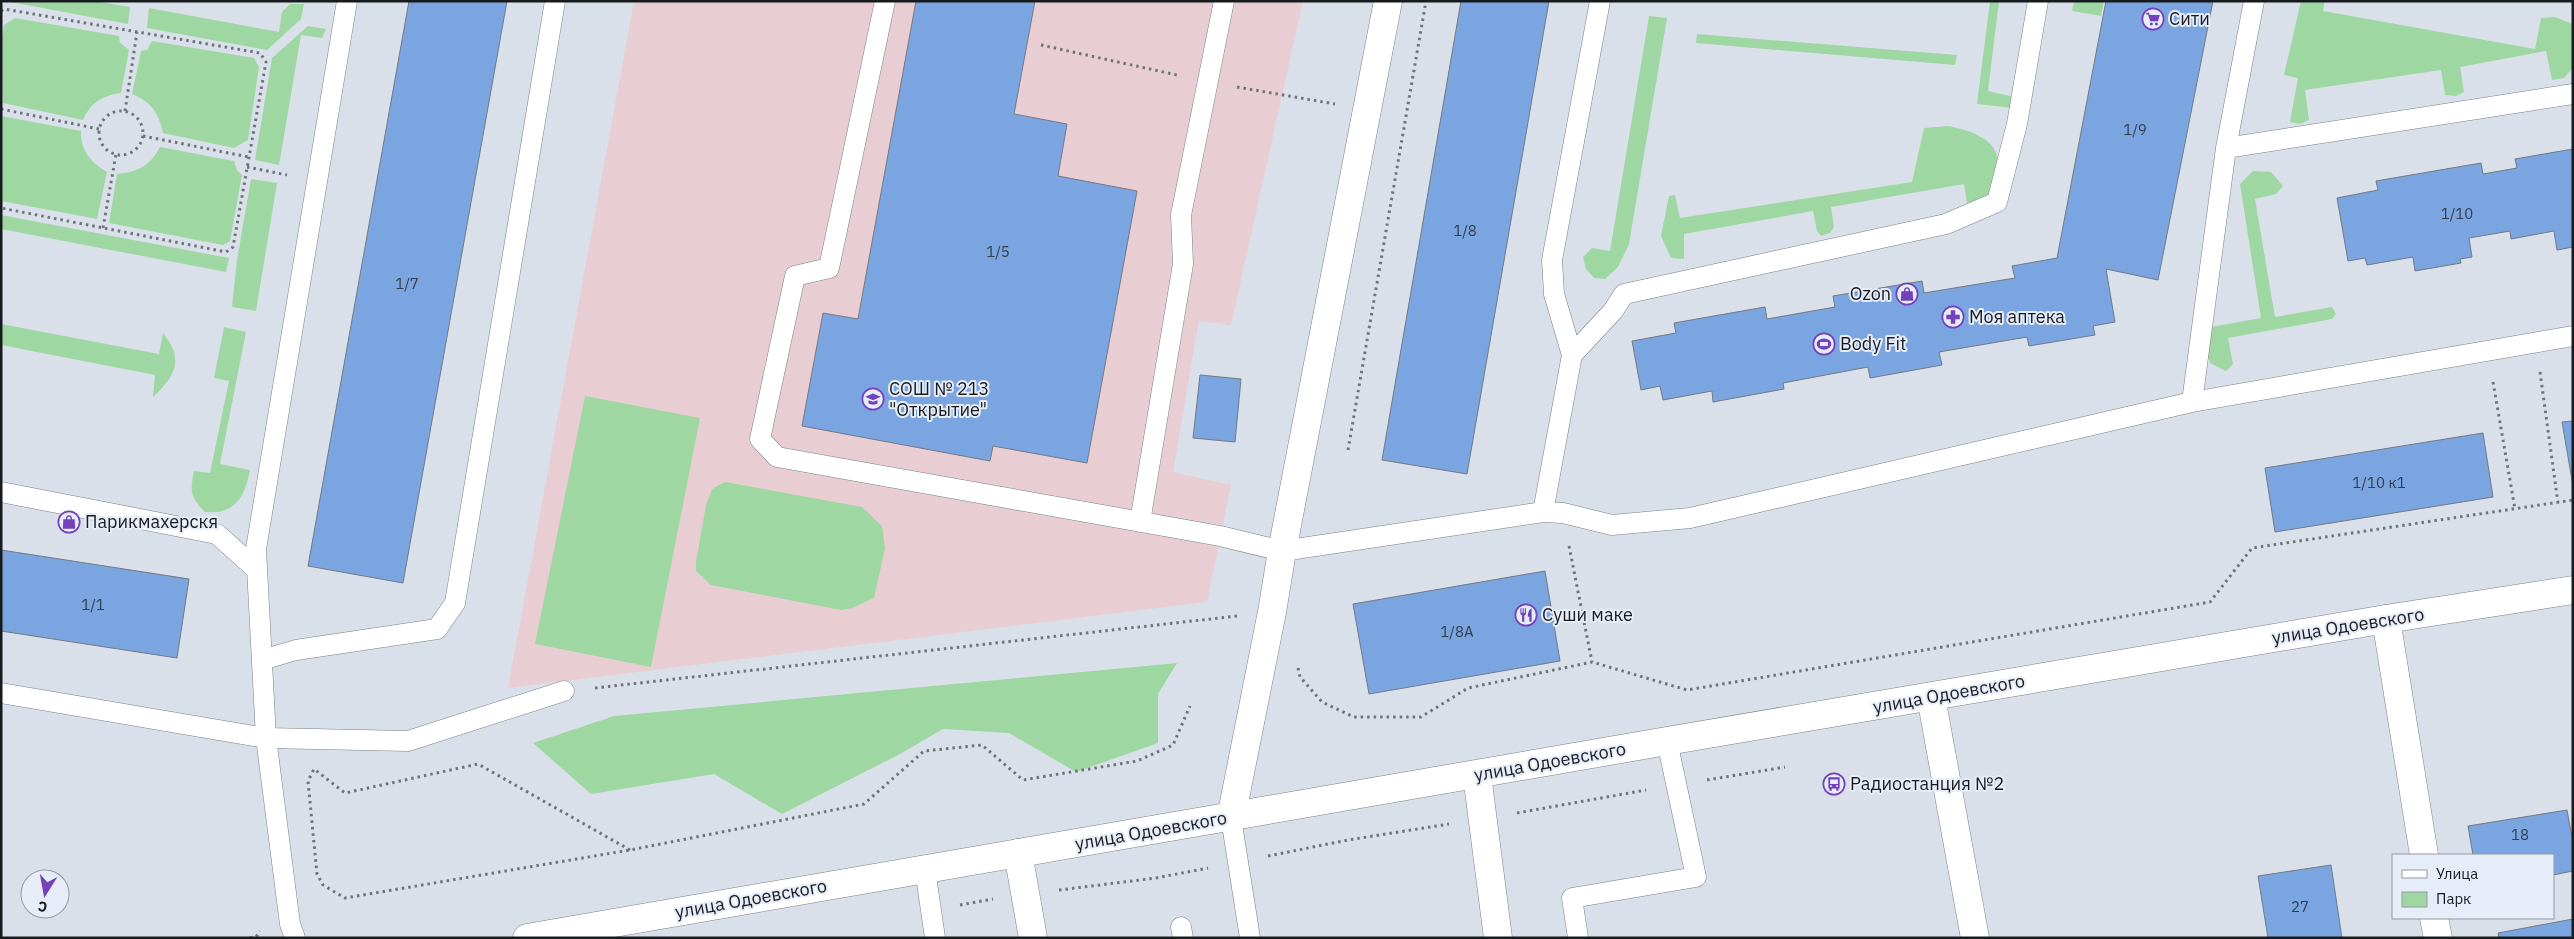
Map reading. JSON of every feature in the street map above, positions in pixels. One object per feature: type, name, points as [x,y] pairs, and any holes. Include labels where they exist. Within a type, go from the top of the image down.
[{"type":"street","points":[[1231,818],[1388,1]]},
{"type":"street","name":"улица Одоевского","points":[[527,938],[610,931],[926,869],[1018,853],[2386,619],[2573,590]]},
{"type":"street","points":[[2386,619],[2424,854]]},
{"type":"street","points":[[1931,697],[1975,938]]},
{"type":"street","points":[[1477,775],[1498,938]]},
{"type":"street","points":[[1018,853],[1033,938]]},
{"type":"street","points":[[2434,919],[2438,938]]},
{"type":"lane","points":[[295,938],[290,924],[266,738],[256,549],[347,1]]},
{"type":"lane","points":[[262,660],[296,650],[437,629],[455,603],[555,1]]},
{"type":"lane","points":[[885,1],[829,268],[795,276],[760,439],[778,457],[1220,536],[1282,551],[1553,513],[1612,525],[1690,518],[2192,402],[2573,336]]},
{"type":"lane","points":[[1140,522],[1183,264],[1181,215],[1224,1]]},
{"type":"lane","points":[[1553,513],[1572,355],[1554,294],[1552,260],[1600,1]]},
{"type":"lane","points":[[1572,355],[1613,311],[1624,294],[1946,224],[1997,202],[2017,124],[2038,1]]},
{"type":"lane","points":[[2192,402],[2226,148],[2254,1]]},
{"type":"lane","points":[[2226,148],[2573,94]]},
{"type":"lane","points":[[1,492],[217,534],[257,570]]},
{"type":"lane","points":[[1,692],[266,738],[408,741],[564,691]]},
{"type":"lane","points":[[1578,938],[1572,898],[1696,877],[1667,741]]},
{"type":"lane","points":[[1231,818],[1250,938]]},
{"type":"lane","points":[[926,869],[935,938]]},
{"type":"path","points":[[1348,450],[1426,1]]},
{"type":"path","points":[[1,11],[4,9],[260,54],[266,62],[233,247],[226,252],[1,208]]},
{"type":"path","points":[[125,111],[137,32]]},
{"type":"path","points":[[1,109],[99,129]]},
{"type":"path","points":[[125,111],[135,116],[140,122],[143,136],[135,150],[123,155],[116,154],[104,148],[99,136],[99,129],[106,116],[113,112],[125,111]]},
{"type":"path","points":[[143,136],[249,157]]},
{"type":"path","points":[[103,228],[116,154]]},
{"type":"path","points":[[247,167],[295,177]]},
{"type":"path","points":[[2535,343],[2558,503]]},
{"type":"path","points":[[2488,352],[2515,509]]},
{"type":"path","points":[[1296,660],[1300,677],[1322,702],[1354,717],[1422,717],[1468,688],[1592,662],[1688,690],[2210,602],[2252,548],[2573,500]]},
{"type":"path","points":[[1553,513],[1592,662]]},
{"type":"path","points":[[564,691],[1272,612]]},
{"type":"path","points":[[630,850],[478,764],[345,793],[314,769],[308,781],[317,874],[323,885],[344,898],[630,850],[864,804],[924,751],[982,745],[1023,780],[1137,761],[1173,745],[1190,706]]},
{"type":"path","points":[[952,906],[1024,894],[1156,878],[1348,840],[1483,819],[1785,767]]},
{"type":"shaded area","name":"СОШ № 213 \"Открытие\"","points":[[634,1],[1303,1],[1231,325],[1199,321],[1173,472],[1231,485],[1207,602],[508,688]]},
{"type":"green space","points":[[5,1],[94,1],[130,7],[128,24]]},
{"type":"green space","points":[[1990,1],[1999,1],[1988,91],[2014,97],[2013,108],[1977,104]]},
{"type":"green space","points":[[2074,1],[2104,1],[2101,16],[2072,11]]},
{"type":"green space","points":[[2301,1],[2325,1],[2323,11],[2535,49],[2541,18],[2555,17],[2573,24],[2573,68],[2564,78],[2552,80],[2546,51],[2460,67],[2464,92],[2456,96],[2445,95],[2441,70],[2305,90],[2309,120],[2300,124],[2290,122],[2298,78],[2284,75]]},
{"type":"green space","points":[[290,4],[304,4],[301,19],[267,50],[147,28],[149,8],[279,32],[282,12]]},
{"type":"green space","points":[[1649,16],[1667,18],[1629,244],[1618,267],[1605,279],[1594,278],[1586,269],[1583,257],[1592,248],[1610,251]]},
{"type":"green space","points":[[15,18],[119,36],[120,43],[129,50],[121,93],[98,101],[89,109],[83,120],[3,103],[1,42],[4,25]]},
{"type":"green space","points":[[308,26],[326,29],[322,38],[301,35],[279,165],[255,160],[272,58]]},
{"type":"green space","points":[[1697,34],[1957,55],[1955,65],[1696,43]]},
{"type":"green space","points":[[152,41],[254,58],[259,67],[248,140],[234,148],[163,133],[153,109],[139,97],[132,94],[141,51],[147,50]]},
{"type":"green space","points":[[1,116],[81,131],[82,144],[91,160],[107,172],[97,219],[1,201]]},
{"type":"green space","points":[[1948,126],[1973,133],[1987,141],[1997,154],[1997,171],[1988,198],[1968,209],[1964,184],[1831,207],[1834,227],[1830,233],[1821,236],[1817,231],[1813,211],[1684,234],[1684,259],[1671,258],[1661,236],[1669,196],[1675,195],[1680,218],[1912,182],[1924,128]]},
{"type":"green space","points":[[160,147],[234,161],[237,170],[242,175],[230,241],[223,245],[109,223],[117,174],[131,172],[143,167],[152,159]]},
{"type":"green space","points":[[2253,171],[2271,172],[2283,186],[2276,194],[2255,199],[2275,317],[2332,307],[2336,314],[2332,319],[2228,338],[2233,364],[2226,371],[2210,363],[2200,329],[2261,318],[2240,184]]},
{"type":"green space","points":[[251,179],[277,183],[256,311],[232,307],[237,260]]},
{"type":"green space","points":[[1,215],[229,258],[226,272],[1,229]]},
{"type":"green space","points":[[1,324],[159,354],[163,333],[174,351],[175,360],[172,375],[153,397],[155,375],[1,345]]},
{"type":"green space","points":[[224,327],[246,332],[220,464],[250,470],[242,496],[232,507],[216,512],[205,512],[194,498],[192,484],[194,471],[210,473],[229,381],[214,378]]},
{"type":"green space","points":[[585,396],[700,418],[651,667],[535,644]]},
{"type":"green space","points":[[725,482],[862,507],[882,526],[885,548],[874,598],[852,608],[841,610],[711,585],[696,571],[696,562],[706,505],[712,489]]},
{"type":"green space","points":[[1177,663],[1158,694],[1158,743],[1076,772],[1009,733],[943,729],[900,754],[782,814],[714,774],[591,794],[533,743],[614,716]]},
{"type":"building","points":[[409,1],[507,1],[403,583],[308,566]]},
{"type":"building","points":[[916,1],[1035,1],[1014,114],[1067,124],[1058,176],[1137,191],[1087,463],[993,446],[990,461],[802,426],[823,313],[858,319]]},
{"type":"building","points":[[1461,1],[1549,1],[1467,474],[1382,460]]},
{"type":"building","points":[[2106,1],[2213,1],[2158,280],[2106,269],[2115,322],[2093,326],[2095,335],[2029,346],[2027,337],[1939,352],[1942,365],[1870,378],[1868,367],[1783,383],[1784,389],[1713,402],[1712,391],[1663,400],[1660,386],[1641,390],[1632,341],[1676,333],[1674,323],[1765,307],[1767,319],[1835,307],[1833,296],[1922,281],[1924,293],[2015,278],[2012,266],[2057,258]]},
{"type":"building","points":[[2573,149],[2573,247],[2557,250],[2554,231],[2511,239],[2510,231],[2469,238],[2472,257],[2460,259],[2461,263],[2415,271],[2413,257],[2367,265],[2365,258],[2348,261],[2337,198],[2378,190],[2376,181],[2481,163],[2483,174],[2517,168],[2515,159]]},
{"type":"building","points":[[1200,375],[1241,379],[1235,442],[1193,438]]},
{"type":"building","points":[[2573,421],[2573,486],[2562,422]]},
{"type":"building","points":[[2483,433],[2493,497],[2275,532],[2265,468]]},
{"type":"building","points":[[1,550],[189,579],[177,658],[1,631]]},
{"type":"building","points":[[1545,571],[1560,661],[1369,694],[1353,604]]},
{"type":"building","points":[[2567,810],[2573,843],[2573,871],[2554,875],[2554,854],[2473,854],[2468,826]]},
{"type":"building","points":[[2331,865],[2342,938],[2268,938],[2258,876]]},
{"type":"building","points":[[2573,919],[2573,938],[2499,938],[2498,933]]},
{"type":"place","name":"Сити","points":[[2153,19]]},
{"type":"place","name":"Ozon","points":[[1907,294]]},
{"type":"place","name":"Моя аптека","points":[[1953,317]]},
{"type":"place","name":"Body Fit","points":[[1824,344]]},
{"type":"place","name":"СОШ № 213 \"Открытие\"","points":[[873,399]]},
{"type":"place","name":"Парикмахерскя","points":[[69,522]]},
{"type":"place","name":"Суши маке","points":[[1526,615]]},
{"type":"place","name":"Радиостанция №2","points":[[1834,784]]}]
